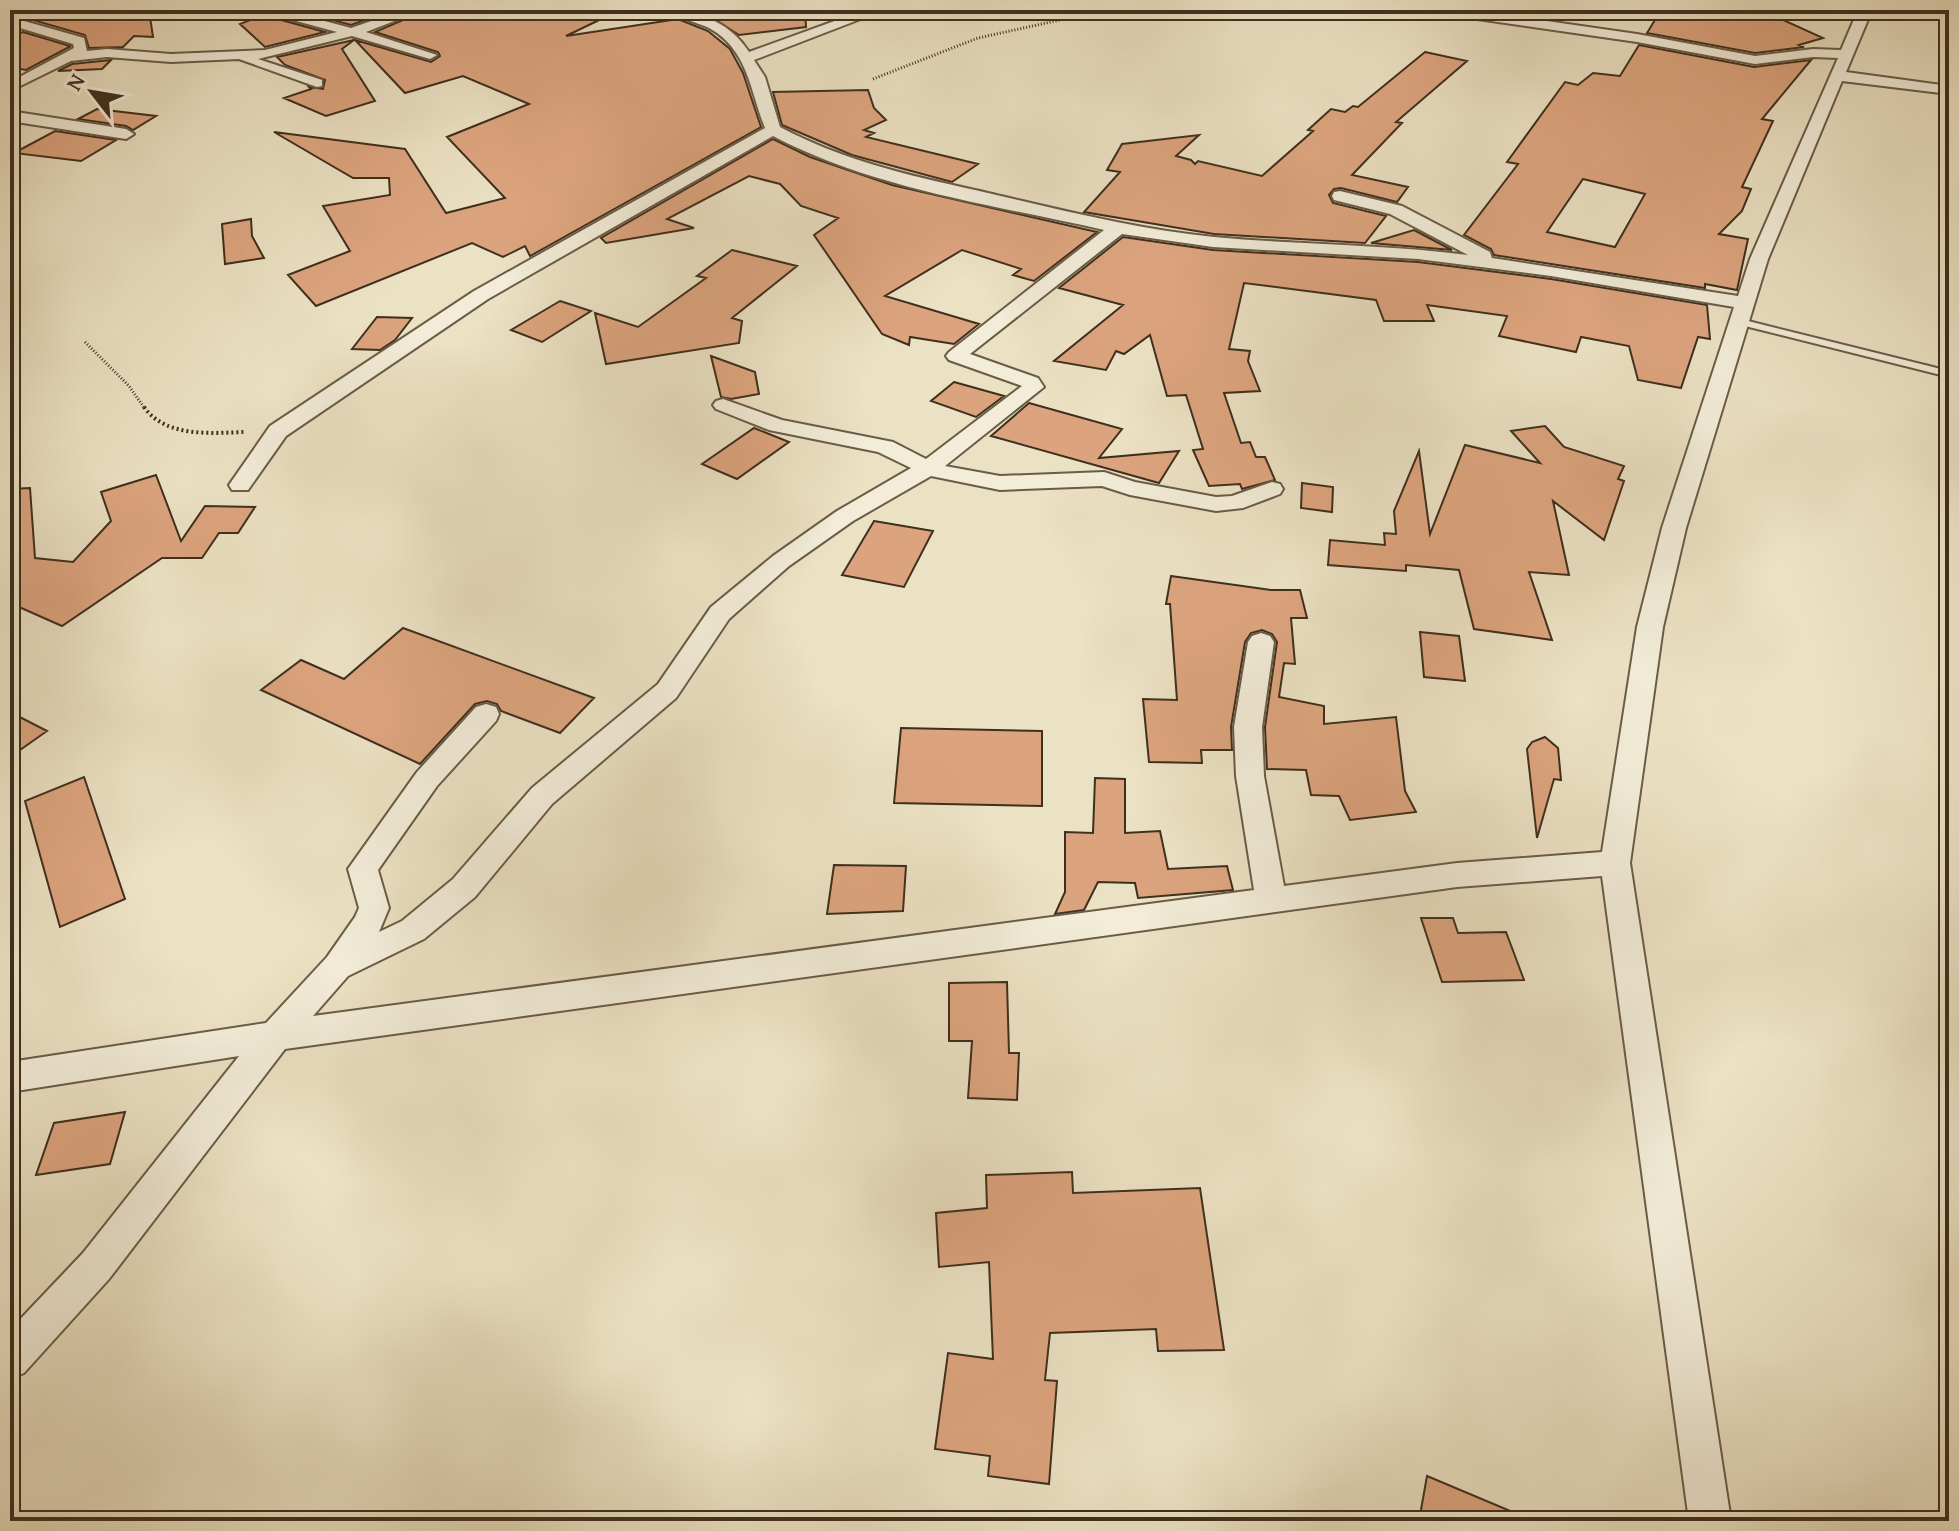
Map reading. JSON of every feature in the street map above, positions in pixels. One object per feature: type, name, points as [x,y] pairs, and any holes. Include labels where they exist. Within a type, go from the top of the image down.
[{"type":"street","points":[[262,10],[304,18],[430,55]]},
{"type":"street","points":[[69,57],[107,53],[171,58],[265,54],[349,33],[416,10]]},
{"type":"street","points":[[679,10],[715,26],[736,42],[748,57],[758,77],[773,130],[815,152],[873,172],[1118,228],[1213,242],[1418,254],[1495,264],[1744,313]]},
{"type":"street","points":[[748,57],[877,10]]},
{"type":"street","points":[[1442,10],[1606,33],[1755,60],[1813,53],[1846,54]]},
{"type":"street","points":[[1710,1521],[1615,863],[1650,627],[1674,528],[1759,259],[1792,188],[1835,75],[1865,10]]},
{"type":"street","points":[[10,21],[79,41],[81,49],[10,87]]},
{"type":"street","points":[[237,56],[317,83]]},
{"type":"street","points":[[1835,75],[1949,90]]},
{"type":"street","points":[[10,116],[126,134]]},
{"type":"street","points":[[240,485],[278,431],[481,295],[773,130]]},
{"type":"street","points":[[1340,196],[1396,210],[1474,249],[1495,264]]},
{"type":"street","points":[[337,967],[413,930],[464,888],[542,796],[667,691],[720,613],[781,561],[845,516],[928,468],[1034,387],[1031,382],[956,356],[1118,228]]},
{"type":"street","points":[[723,405],[777,425],[885,447],[928,468],[1000,483],[1104,479],[1130,488],[1216,504],[1235,503],[1272,489]]},
{"type":"street","points":[[1261,642],[1248,727],[1250,776],[1271,900]]},
{"type":"street","points":[[10,1359],[96,1266],[275,1036],[337,967],[369,922],[374,908],[363,869],[427,779],[486,714]]},
{"type":"street","points":[[10,1077],[275,1036],[1457,875],[1615,863]]},
{"type":"lane","points":[[1744,313],[1949,374]]},
{"type":"path","points":[[873,79],[965,42],[1105,10]]},
{"type":"path","points":[[85,342],[129,386],[151,417],[193,434],[278,431]]},
{"type":"building","points":[[12,10],[149,10],[153,37],[134,36],[123,47],[89,48],[85,35],[12,14]]},
{"type":"building","points":[[295,10],[394,10],[351,25]]},
{"type":"building","points":[[426,10],[620,10],[566,36],[678,19],[708,31],[730,49],[743,73],[761,127],[530,256],[525,246],[503,257],[472,243],[316,306],[288,275],[350,251],[323,206],[390,195],[389,178],[353,178],[274,132],[405,149],[446,213],[505,198],[447,137],[529,104],[463,76],[405,93],[355,40],[431,62],[440,56],[438,52],[375,32]]},
{"type":"building","points":[[742,10],[805,10],[806,27],[739,35],[708,15]]},
{"type":"building","points":[[1661,10],[1761,10],[1823,38],[1799,45],[1804,47],[1755,53],[1647,33]]},
{"type":"building","points":[[263,15],[325,32],[265,47],[240,24]]},
{"type":"building","points":[[23,32],[71,46],[26,70],[10,67],[10,37]]},
{"type":"building","points":[[354,40],[342,49],[375,101],[326,116],[284,98],[311,89],[309,87],[323,89],[325,80],[285,65],[277,57]]},
{"type":"building","points":[[1639,45],[1754,67],[1811,60],[1762,119],[1773,121],[1742,187],[1751,189],[1742,211],[1719,234],[1748,239],[1737,290],[1705,284],[1705,288],[1494,255],[1491,249],[1464,235],[1518,164],[1507,162],[1565,82],[1578,85],[1593,73],[1620,76]],"holes":[[[1583,179],[1645,194],[1615,247],[1547,232]]]},
{"type":"building","points":[[1425,52],[1467,61],[1396,122],[1402,123],[1352,175],[1408,187],[1397,202],[1341,188],[1334,189],[1329,195],[1333,203],[1386,216],[1365,243],[1214,234],[1084,212],[1120,172],[1107,170],[1122,144],[1199,135],[1176,156],[1195,164],[1198,161],[1262,176],[1313,131],[1308,130],[1331,109],[1345,112],[1353,106],[1358,107]]},
{"type":"building","points":[[111,60],[102,69],[58,71],[72,64]]},
{"type":"building","points":[[868,90],[874,108],[886,120],[864,130],[874,133],[866,137],[978,164],[952,182],[852,155],[782,125],[773,92]]},
{"type":"building","points":[[97,109],[156,116],[133,130],[126,126],[78,119]]},
{"type":"building","points":[[55,131],[116,140],[81,161],[14,153]]},
{"type":"building","points":[[773,139],[810,157],[892,185],[1097,232],[1034,281],[1013,275],[1021,269],[962,250],[885,296],[979,324],[954,344],[910,337],[909,345],[882,334],[814,235],[838,218],[801,206],[780,184],[749,176],[667,219],[694,228],[606,243],[601,238]]},
{"type":"building","points":[[251,219],[252,236],[264,258],[225,264],[222,224]]},
{"type":"building","points":[[1414,230],[1452,250],[1371,243]]},
{"type":"building","points":[[1123,237],[1213,250],[1418,262],[1551,279],[1707,305],[1710,339],[1698,337],[1681,388],[1638,380],[1629,346],[1581,337],[1576,352],[1499,336],[1507,316],[1427,305],[1434,321],[1384,321],[1376,300],[1244,283],[1229,349],[1250,351],[1248,361],[1260,391],[1224,393],[1241,443],[1250,442],[1256,457],[1265,457],[1275,480],[1242,489],[1240,484],[1209,486],[1193,450],[1203,449],[1186,395],[1167,396],[1150,335],[1124,354],[1116,351],[1106,370],[1054,361],[1123,305],[1059,288]]},
{"type":"building","points":[[732,250],[797,266],[732,318],[742,321],[739,343],[606,364],[595,313],[638,327],[706,278],[697,276]]},
{"type":"building","points":[[560,301],[591,311],[542,342],[511,330]]},
{"type":"building","points":[[377,317],[412,318],[395,340],[380,350],[352,349]]},
{"type":"building","points":[[711,356],[755,372],[759,394],[731,399],[721,397]]},
{"type":"building","points":[[954,382],[1004,396],[976,417],[931,401]]},
{"type":"building","points":[[1029,403],[1122,429],[1099,458],[1179,451],[1159,483],[991,436]]},
{"type":"building","points":[[1545,426],[1564,447],[1624,466],[1618,479],[1624,481],[1604,540],[1553,501],[1569,575],[1529,572],[1552,640],[1474,629],[1459,570],[1406,565],[1406,571],[1328,565],[1330,540],[1385,545],[1384,533],[1396,534],[1394,511],[1419,451],[1430,534],[1465,445],[1540,463],[1511,431]]},
{"type":"building","points":[[754,428],[789,442],[737,479],[702,464]]},
{"type":"building","points":[[156,475],[181,541],[205,506],[255,507],[238,533],[219,533],[202,558],[162,558],[62,626],[10,603],[10,489],[30,488],[35,558],[73,562],[111,521],[101,492]]},
{"type":"building","points":[[1302,483],[1333,487],[1332,512],[1301,508]]},
{"type":"building","points":[[874,521],[933,531],[904,587],[842,575]]},
{"type":"building","points":[[1171,576],[1271,590],[1300,590],[1307,618],[1291,618],[1295,664],[1284,663],[1279,697],[1324,706],[1324,724],[1396,717],[1405,791],[1416,812],[1350,820],[1339,796],[1311,795],[1306,770],[1267,769],[1265,727],[1277,642],[1272,634],[1262,630],[1251,633],[1245,642],[1231,727],[1232,750],[1201,750],[1202,763],[1149,762],[1143,699],[1177,700],[1170,604],[1166,604]]},
{"type":"building","points":[[403,628],[594,698],[560,733],[501,711],[497,704],[487,701],[475,704],[420,764],[261,690],[301,660],[344,679]]},
{"type":"building","points":[[1420,632],[1459,636],[1465,681],[1424,677]]},
{"type":"building","points":[[10,712],[47,731],[10,757]]},
{"type":"building","points":[[901,728],[1042,731],[1042,806],[894,803]]},
{"type":"building","points":[[1545,737],[1558,748],[1561,780],[1554,779],[1537,838],[1527,749],[1532,742]]},
{"type":"building","points":[[84,777],[125,899],[60,927],[25,801]]},
{"type":"building","points":[[1095,778],[1125,779],[1125,833],[1160,831],[1168,869],[1227,866],[1233,890],[1138,898],[1135,883],[1098,882],[1084,910],[1055,914],[1065,892],[1065,832],[1093,833]]},
{"type":"building","points":[[834,865],[906,866],[903,911],[827,914]]},
{"type":"building","points":[[1421,918],[1453,918],[1458,933],[1506,932],[1524,980],[1442,982]]},
{"type":"building","points":[[1007,982],[1009,1053],[1019,1053],[1017,1100],[968,1098],[972,1041],[949,1041],[949,983]]},
{"type":"building","points":[[125,1112],[110,1164],[36,1175],[54,1123]]},
{"type":"building","points":[[1072,1172],[1073,1193],[1200,1188],[1224,1350],[1158,1351],[1156,1329],[1050,1333],[1045,1380],[1057,1381],[1049,1484],[988,1476],[990,1456],[935,1449],[948,1353],[993,1359],[989,1262],[939,1267],[936,1213],[987,1208],[986,1175]]},
{"type":"building","points":[[1427,1476],[1534,1521],[1419,1521]]}]
